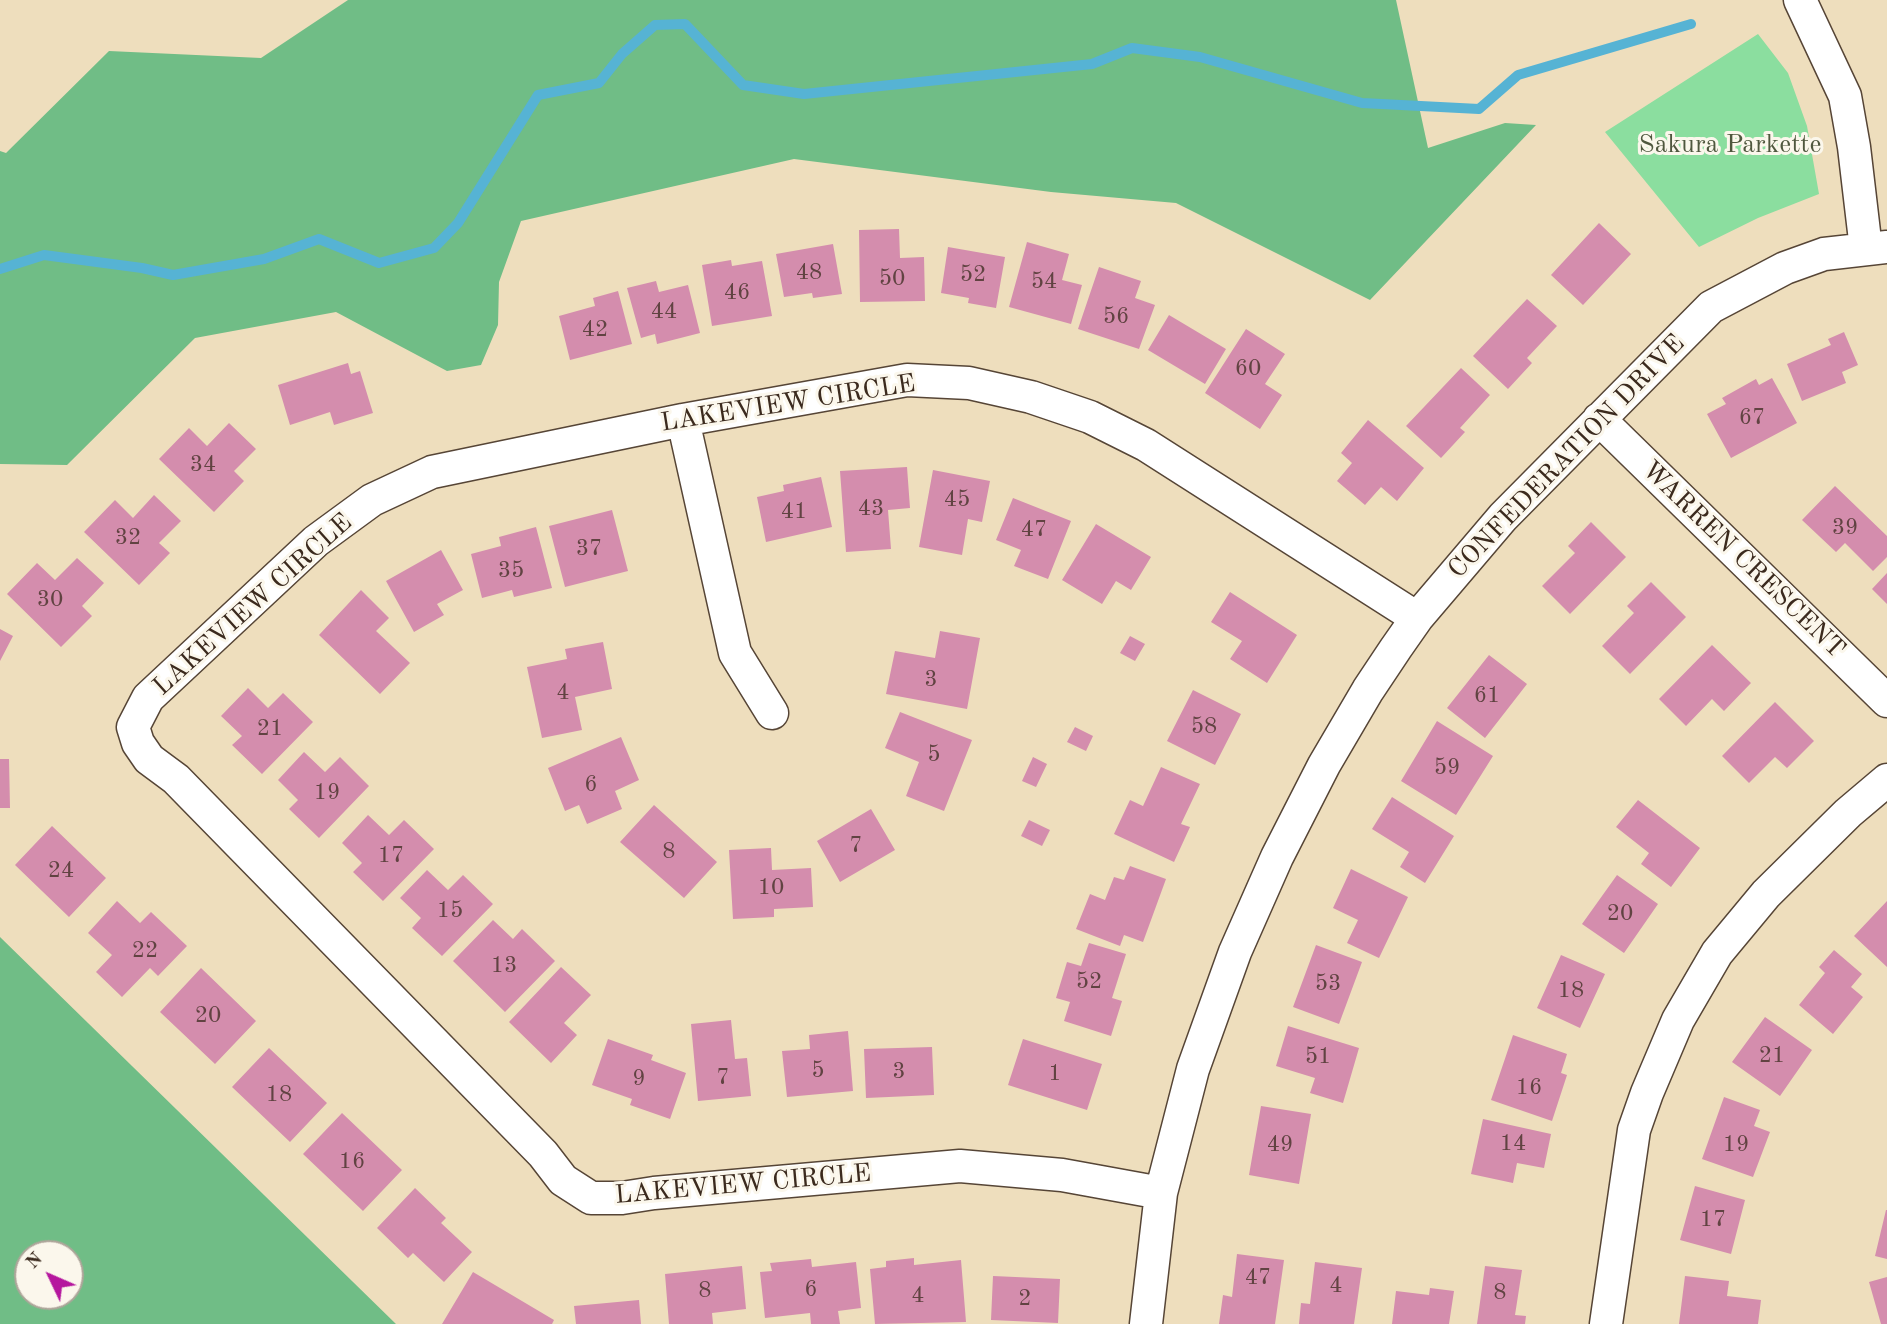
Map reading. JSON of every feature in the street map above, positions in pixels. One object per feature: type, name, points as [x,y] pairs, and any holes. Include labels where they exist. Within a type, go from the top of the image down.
[{"type":"street","points":[[1800,0],[1845,96],[1876,248]]},
{"type":"street","name":"CONFEDERATION DRIVE","points":[[1146,1324],[1161,1193],[1193,1069],[1235,952],[1277,857],[1324,765],[1355,711],[1417,618],[1503,517],[1711,307],[1785,268],[1824,254],[1876,248]]},
{"type":"street","name":"LAKEVIEW CIRCLE","points":[[1161,1193],[1062,1175],[960,1166],[622,1198],[591,1198],[563,1180],[524,1134],[176,779],[149,759],[138,743],[133,727],[148,698],[316,541],[372,500],[432,472],[683,420],[907,380],[970,383],[1031,397],[1090,417],[1146,445],[1417,618]]},
{"type":"street","name":"WARREN CRESCENT","points":[[1599,419],[1887,701]]},
{"type":"street","points":[[683,420],[735,653],[772,713]]},
{"type":"street","points":[[1606,1324],[1634,1130],[1678,1020],[1717,953],[1749,914],[1848,813],[1887,780]]},
{"type":"green space","points":[[348,0],[1396,0],[1428,148],[1505,123],[1536,125],[1370,300],[1176,203],[1051,192],[794,159],[521,221],[499,282],[498,325],[481,365],[447,371],[336,312],[195,338],[67,465],[0,464],[0,151],[6,153],[109,51],[261,58]]},
{"type":"green space","name":"Sakura Parkette","points":[[1758,34],[1788,73],[1807,126],[1819,194],[1758,218],[1699,247],[1605,132]]},
{"type":"green space","points":[[0,937],[396,1324],[0,1324]]},
{"type":"building","points":[[1599,223],[1631,254],[1583,305],[1551,275]]},
{"type":"building","points":[[899,229],[900,258],[924,257],[925,301],[860,302],[859,230]]},
{"type":"building","points":[[1027,242],[1069,254],[1062,280],[1082,285],[1071,324],[1009,307]]},
{"type":"building","points":[[833,244],[842,294],[813,298],[812,293],[784,297],[776,254]]},
{"type":"building","points":[[948,247],[1005,257],[996,308],[968,303],[969,298],[941,293]]},
{"type":"building","points":[[731,260],[732,266],[762,261],[772,316],[712,326],[702,265]]},
{"type":"building","points":[[1099,267],[1141,281],[1135,298],[1155,305],[1139,349],[1078,329]]},
{"type":"building","points":[[656,281],[659,292],[688,285],[700,333],[657,344],[655,334],[641,338],[627,288]]},
{"type":"building","points":[[618,291],[632,344],[570,360],[559,316],[595,306],[593,298]]},
{"type":"building","points":[[1527,299],[1557,326],[1527,358],[1532,363],[1508,389],[1473,356]]},
{"type":"building","points":[[1169,315],[1226,349],[1205,384],[1148,350]]},
{"type":"building","points":[[1246,329],[1285,354],[1265,384],[1282,395],[1260,429],[1205,393]]},
{"type":"building","points":[[1844,332],[1858,365],[1842,372],[1846,383],[1802,401],[1787,364],[1831,345],[1828,339]]},
{"type":"building","points":[[348,363],[351,374],[360,371],[373,413],[334,425],[330,412],[290,425],[278,385]]},
{"type":"building","points":[[1461,368],[1490,395],[1460,428],[1465,432],[1441,458],[1406,426]]},
{"type":"building","points":[[1772,378],[1797,423],[1731,458],[1707,414],[1726,404],[1722,398],[1756,379],[1759,385]]},
{"type":"building","points":[[1368,420],[1424,468],[1397,501],[1381,487],[1365,505],[1337,481],[1352,463],[1341,453]]},
{"type":"building","points":[[229,423],[256,449],[234,471],[244,481],[214,512],[159,459],[189,428],[207,446]]},
{"type":"building","points":[[907,467],[910,508],[888,510],[891,549],[846,552],[840,471]]},
{"type":"building","points":[[933,470],[990,481],[982,522],[968,519],[962,555],[919,547]]},
{"type":"building","points":[[821,477],[832,527],[766,542],[757,497],[784,491],[783,485]]},
{"type":"building","points":[[1835,486],[1887,536],[1887,557],[1873,571],[1845,543],[1836,552],[1802,520]]},
{"type":"building","points":[[154,495],[181,521],[159,543],[170,553],[139,585],[84,532],[115,500],[133,518]]},
{"type":"building","points":[[1013,498],[1071,521],[1048,579],[1014,566],[1021,550],[996,540]]},
{"type":"building","points":[[612,510],[628,571],[565,587],[549,526]]},
{"type":"building","points":[[1591,522],[1626,557],[1570,614],[1542,586],[1575,553],[1568,546]]},
{"type":"building","points":[[1096,524],[1151,557],[1131,590],[1116,581],[1102,604],[1062,580]]},
{"type":"building","points":[[536,527],[552,588],[514,597],[512,590],[482,598],[471,554],[501,546],[499,537]]},
{"type":"building","points":[[441,550],[463,590],[437,604],[444,615],[414,632],[386,581]]},
{"type":"building","points":[[77,558],[104,583],[82,606],[92,616],[61,647],[7,594],[37,563],[55,580]]},
{"type":"building","points":[[1887,573],[1887,604],[1872,589]]},
{"type":"building","points":[[1651,582],[1686,617],[1630,674],[1602,646],[1634,613],[1627,606]]},
{"type":"building","points":[[361,590],[389,618],[376,631],[410,663],[380,694],[319,635]]},
{"type":"building","points":[[1230,592],[1297,635],[1267,683],[1230,659],[1242,641],[1211,622]]},
{"type":"building","points":[[0,629],[13,636],[0,661]]},
{"type":"building","points":[[940,631],[980,638],[967,709],[886,694],[895,651],[935,658]]},
{"type":"building","points":[[1130,636],[1145,644],[1135,661],[1120,653]]},
{"type":"building","points":[[603,642],[612,689],[575,697],[582,730],[542,738],[527,667],[567,659],[565,649]]},
{"type":"building","points":[[1712,645],[1751,683],[1724,711],[1712,699],[1686,726],[1659,699]]},
{"type":"building","points":[[1489,655],[1527,684],[1485,738],[1447,708]]},
{"type":"building","points":[[248,688],[268,708],[283,693],[313,722],[262,774],[232,745],[242,736],[221,716]]},
{"type":"building","points":[[1193,690],[1241,714],[1215,765],[1167,741]]},
{"type":"building","points":[[1775,702],[1814,741],[1787,768],[1775,757],[1749,783],[1722,756]]},
{"type":"building","points":[[900,712],[972,740],[944,811],[906,796],[919,762],[885,748]]},
{"type":"building","points":[[1437,721],[1493,756],[1456,815],[1401,781]]},
{"type":"building","points":[[1075,727],[1093,736],[1086,751],[1067,742]]},
{"type":"building","points":[[621,737],[639,780],[615,791],[622,809],[587,824],[579,805],[565,811],[548,768]]},
{"type":"building","points":[[304,752],[325,772],[340,757],[369,786],[319,838],[289,809],[298,800],[278,780]]},
{"type":"building","points":[[1033,757],[1047,764],[1036,787],[1022,781]]},
{"type":"building","points":[[0,759],[9,759],[10,808],[0,808]]},
{"type":"building","points":[[1161,767],[1200,784],[1181,824],[1190,827],[1174,862],[1114,834],[1130,800],[1143,806]]},
{"type":"building","points":[[1392,797],[1454,836],[1425,883],[1400,867],[1409,852],[1372,829]]},
{"type":"building","points":[[1638,800],[1700,848],[1671,887],[1641,864],[1649,853],[1616,827]]},
{"type":"building","points":[[654,805],[717,862],[684,898],[620,842]]},
{"type":"building","points":[[871,809],[895,850],[840,882],[817,841]]},
{"type":"building","points":[[368,815],[389,835],[404,820],[434,849],[383,901],[353,872],[362,863],[342,843]]},
{"type":"building","points":[[1029,820],[1050,830],[1042,846],[1021,836]]},
{"type":"building","points":[[52,826],[106,878],[69,917],[15,865]]},
{"type":"building","points":[[771,848],[772,870],[811,868],[813,907],[774,909],[774,917],[733,919],[729,850]]},
{"type":"building","points":[[1130,866],[1166,879],[1143,942],[1124,935],[1120,946],[1076,929],[1090,894],[1105,900],[1114,877],[1124,880]]},
{"type":"building","points":[[1351,869],[1408,897],[1379,958],[1347,943],[1358,920],[1333,908]]},
{"type":"building","points":[[427,870],[448,890],[463,875],[493,904],[442,956],[412,928],[421,918],[400,898]]},
{"type":"building","points":[[1617,875],[1658,904],[1624,953],[1582,924]]},
{"type":"building","points":[[117,901],[140,923],[151,912],[187,946],[158,976],[150,968],[122,997],[96,972],[112,955],[88,933]]},
{"type":"building","points":[[1887,901],[1887,967],[1854,936]]},
{"type":"building","points":[[493,920],[513,939],[522,929],[555,961],[505,1012],[453,961]]},
{"type":"building","points":[[1089,943],[1126,954],[1112,998],[1122,1001],[1111,1036],[1064,1021],[1070,1002],[1056,998],[1067,962],[1081,966]]},
{"type":"building","points":[[1316,945],[1362,962],[1339,1024],[1293,1007]]},
{"type":"building","points":[[1834,950],[1862,974],[1851,987],[1863,997],[1833,1034],[1799,1005],[1825,973],[1819,967]]},
{"type":"building","points":[[1561,955],[1605,974],[1580,1028],[1537,1008]]},
{"type":"building","points":[[561,967],[591,995],[564,1023],[577,1035],[551,1063],[509,1022]]},
{"type":"building","points":[[201,968],[256,1021],[215,1064],[160,1012]]},
{"type":"building","points":[[1765,1017],[1812,1050],[1780,1096],[1732,1062]]},
{"type":"building","points":[[731,1020],[735,1059],[747,1058],[751,1096],[698,1101],[691,1024]]},
{"type":"building","points":[[1288,1026],[1359,1048],[1343,1103],[1310,1093],[1315,1078],[1276,1066]]},
{"type":"building","points":[[848,1031],[853,1091],[787,1097],[782,1051],[810,1049],[809,1035]]},
{"type":"building","points":[[1513,1035],[1567,1054],[1561,1073],[1567,1075],[1552,1121],[1491,1100]]},
{"type":"building","points":[[608,1039],[653,1055],[651,1060],[686,1073],[670,1119],[630,1105],[632,1099],[592,1085]]},
{"type":"building","points":[[1023,1039],[1102,1064],[1087,1110],[1008,1085]]},
{"type":"building","points":[[932,1047],[934,1095],[866,1098],[864,1049]]},
{"type":"building","points":[[269,1048],[327,1103],[290,1142],[232,1087]]},
{"type":"building","points":[[1724,1097],[1760,1110],[1754,1126],[1770,1132],[1753,1177],[1702,1159]]},
{"type":"building","points":[[1261,1106],[1311,1114],[1299,1184],[1249,1175]]},
{"type":"building","points":[[342,1113],[402,1170],[363,1211],[303,1154]]},
{"type":"building","points":[[1483,1119],[1551,1134],[1544,1168],[1517,1163],[1513,1183],[1471,1174]]},
{"type":"building","points":[[1695,1186],[1745,1200],[1731,1254],[1680,1240]]},
{"type":"building","points":[[415,1188],[446,1218],[441,1223],[472,1252],[444,1282],[413,1253],[408,1258],[377,1228]]},
{"type":"building","points":[[1887,1210],[1887,1259],[1875,1256]]},
{"type":"building","points":[[1237,1254],[1284,1260],[1275,1324],[1219,1324],[1223,1295],[1232,1297]]},
{"type":"building","points":[[914,1258],[914,1265],[961,1260],[966,1322],[875,1324],[870,1269],[886,1267],[886,1261]]},
{"type":"building","points":[[811,1259],[812,1267],[856,1262],[861,1308],[838,1311],[840,1324],[811,1324],[810,1313],[765,1318],[760,1272],[772,1271],[770,1263]]},
{"type":"building","points":[[1315,1262],[1362,1268],[1354,1324],[1299,1324],[1301,1303],[1310,1304]]},
{"type":"building","points":[[742,1266],[746,1309],[712,1313],[713,1324],[669,1324],[665,1274]]},
{"type":"building","points":[[1485,1266],[1522,1270],[1515,1315],[1526,1316],[1525,1324],[1477,1324]]},
{"type":"building","points":[[473,1272],[554,1320],[552,1324],[442,1324]]},
{"type":"building","points":[[993,1276],[1060,1279],[1058,1323],[991,1320]]},
{"type":"building","points":[[1685,1276],[1729,1281],[1727,1296],[1761,1300],[1758,1324],[1679,1324]]},
{"type":"building","points":[[1887,1277],[1887,1324],[1881,1324],[1869,1282]]},
{"type":"building","points":[[1430,1288],[1454,1291],[1449,1324],[1392,1324],[1396,1291],[1429,1295]]},
{"type":"building","points":[[639,1300],[641,1324],[576,1324],[574,1306]]},
{"type":"waterway","points":[[0,269],[44,255],[142,268],[173,275],[264,259],[319,239],[379,263],[434,248],[458,223],[538,95],[599,83],[622,54],[655,25],[685,24],[743,85],[804,94],[1092,64],[1132,48],[1200,57],[1362,103],[1479,109],[1518,75],[1691,24]]}]
